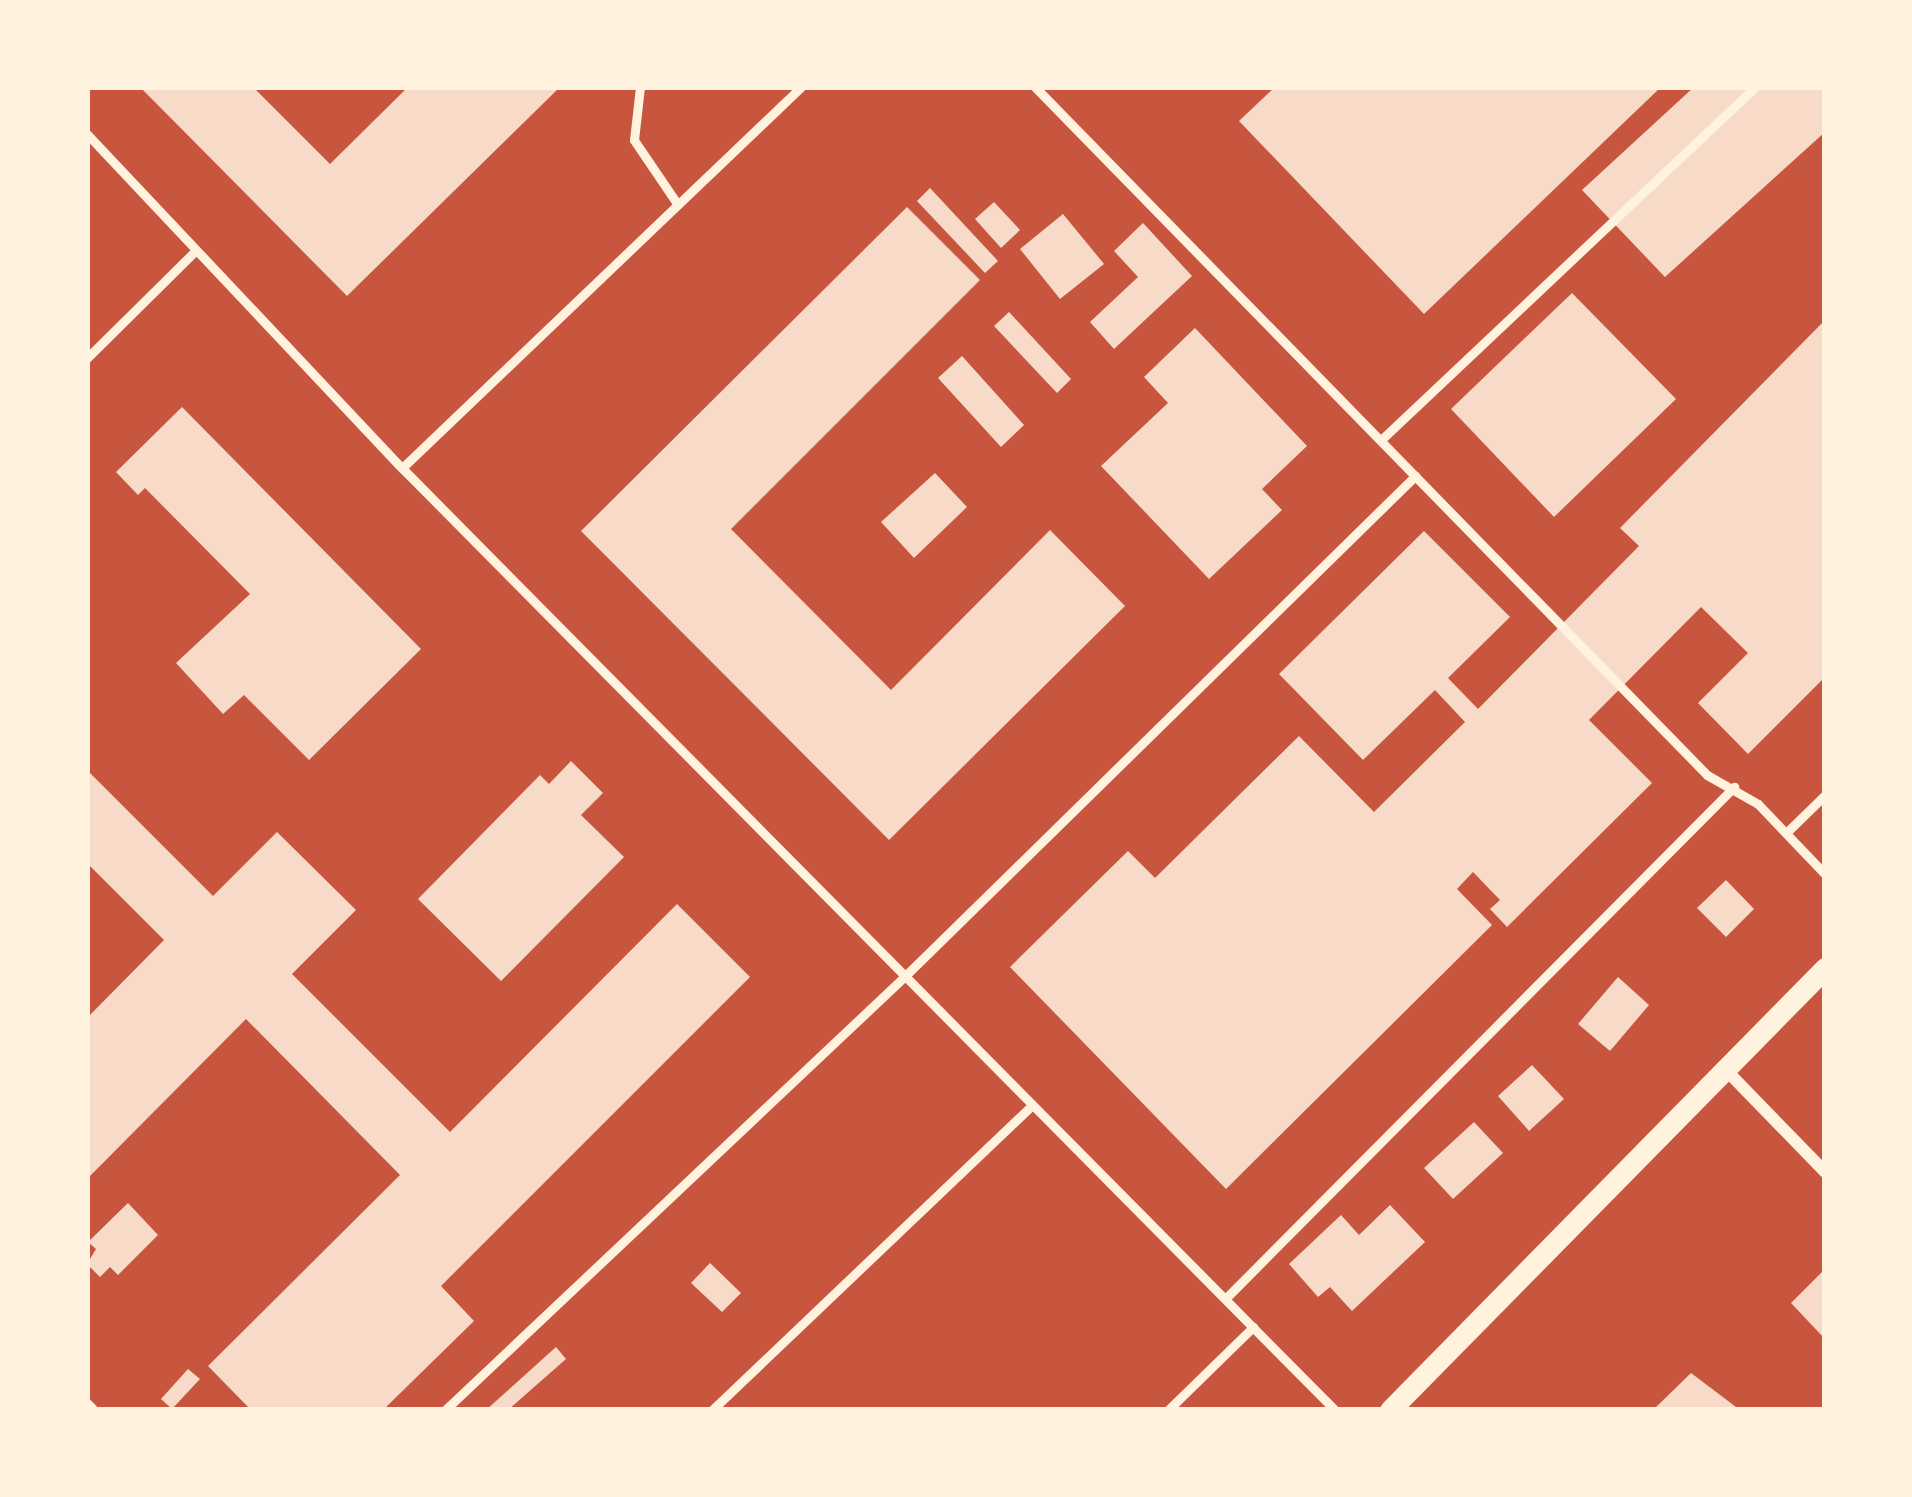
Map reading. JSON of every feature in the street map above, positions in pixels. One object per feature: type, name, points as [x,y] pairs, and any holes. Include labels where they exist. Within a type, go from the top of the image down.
[{"type":"street","points":[[1390,1410],[1825,968]]},
{"type":"street","points":[[1725,1069],[1825,1172]]},
{"type":"lane","points":[[640,87],[634,140],[678,205]]},
{"type":"lane","points":[[402,468],[800,87]]},
{"type":"lane","points":[[1035,87],[1707,775],[1734,787],[1825,874]]},
{"type":"lane","points":[[1382,439],[1755,87]]},
{"type":"lane","points":[[87,134],[402,468],[1335,1410]]},
{"type":"lane","points":[[87,358],[196,250]]},
{"type":"lane","points":[[445,1410],[904,977],[1415,476]]},
{"type":"lane","points":[[1226,1298],[1734,787]]},
{"type":"lane","points":[[1786,833],[1825,795]]},
{"type":"lane","points":[[712,1410],[1031,1105]]},
{"type":"lane","points":[[1168,1410],[1253,1327]]},
{"type":"building","points":[[140,87],[253,87],[330,164],[408,87],[560,87],[347,296]]},
{"type":"building","points":[[1275,87],[1661,87],[1424,314],[1239,121]]},
{"type":"building","points":[[1694,87],[1825,87],[1825,132],[1665,277],[1582,190]]},
{"type":"building","points":[[930,188],[998,261],[985,273],[917,201]]},
{"type":"building","points":[[994,202],[1020,230],[1001,248],[975,219]]},
{"type":"building","points":[[907,207],[980,280],[731,529],[891,690],[1050,530],[1125,606],[889,840],[581,531]]},
{"type":"building","points":[[1063,214],[1104,264],[1060,299],[1020,249]]},
{"type":"building","points":[[1143,223],[1192,276],[1114,349],[1090,322],[1138,277],[1114,251]]},
{"type":"building","points":[[1572,293],[1676,399],[1554,517],[1451,409]]},
{"type":"building","points":[[1009,312],[1071,379],[1057,393],[994,326]]},
{"type":"building","points":[[1825,320],[1825,677],[1748,754],[1698,703],[1748,653],[1701,607],[1589,720],[1652,783],[1507,927],[1490,909],[1500,900],[1473,872],[1457,889],[1492,925],[1226,1189],[1010,967],[1128,851],[1155,878],[1299,736],[1374,812],[1465,722],[1435,690],[1363,760],[1279,674],[1424,531],[1510,617],[1448,678],[1478,709],[1639,546],[1620,528]]},
{"type":"building","points":[[1195,328],[1307,446],[1262,489],[1282,510],[1209,579],[1101,466],[1168,403],[1144,377]]},
{"type":"building","points":[[962,356],[1024,425],[1001,447],[938,378]]},
{"type":"building","points":[[182,407],[421,649],[309,760],[244,695],[223,714],[176,663],[250,594],[145,488],[138,495],[116,472]]},
{"type":"building","points":[[935,473],[967,507],[914,558],[881,522]]},
{"type":"building","points":[[571,761],[603,793],[581,815],[624,857],[501,981],[418,899],[540,775],[549,784]]},
{"type":"building","points":[[87,770],[213,896],[277,832],[356,910],[292,974],[450,1132],[677,904],[750,977],[441,1286],[474,1321],[383,1410],[251,1410],[208,1366],[400,1175],[246,1019],[87,1179],[87,1018],[164,940],[87,863]]},
{"type":"building","points":[[1726,880],[1754,909],[1726,937],[1697,908]]},
{"type":"building","points":[[1618,977],[1649,1005],[1610,1051],[1578,1024]]},
{"type":"building","points":[[1532,1065],[1564,1099],[1529,1131],[1498,1096]]},
{"type":"building","points":[[1474,1122],[1503,1153],[1453,1199],[1424,1168]]},
{"type":"building","points":[[128,1203],[158,1235],[118,1275],[110,1267],[100,1277],[87,1264],[96,1249],[88,1242]]},
{"type":"building","points":[[1390,1205],[1425,1242],[1352,1311],[1330,1287],[1318,1297],[1289,1264],[1341,1215],[1359,1235]]},
{"type":"building","points":[[710,1263],[741,1293],[722,1312],[691,1283]]},
{"type":"building","points":[[1825,1269],[1825,1339],[1791,1303]]},
{"type":"building","points":[[556,1347],[566,1359],[508,1410],[486,1410]]},
{"type":"building","points":[[188,1369],[200,1379],[172,1409],[161,1399]]},
{"type":"building","points":[[1691,1373],[1740,1410],[1653,1410]]}]
